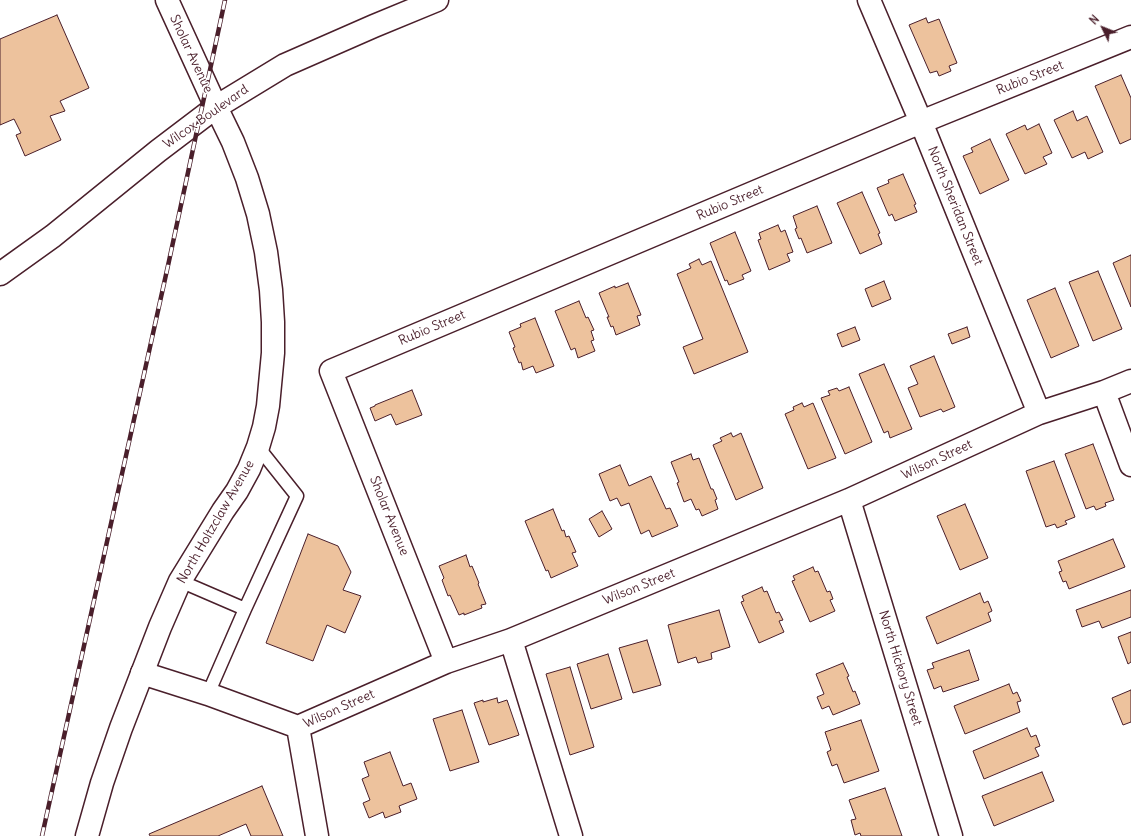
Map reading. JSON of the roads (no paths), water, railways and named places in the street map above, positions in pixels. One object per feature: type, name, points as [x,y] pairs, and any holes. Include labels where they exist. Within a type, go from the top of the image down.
[{"type":"street","name":"Sholar Avenue","points":[[167,0],[216,107]]},
{"type":"street","name":"Wilcox Boulevard","points":[[0,274],[53,236],[158,151],[216,107],[285,65],[437,0]]},
{"type":"street","name":"North Sheridan Street","points":[[869,0],[921,122],[1039,413]]},
{"type":"street","name":"Rubio Street","points":[[331,370],[921,122],[1131,37]]},
{"type":"street","name":"North Holtzclaw Avenue","points":[[87,836],[102,783],[121,728],[160,627],[180,581],[237,491],[249,469],[258,447],[268,406],[273,353],[273,322],[266,252],[258,214],[247,178],[233,142],[216,107]]},
{"type":"street","name":"Sholar Avenue","points":[[331,370],[446,662]]},
{"type":"street","name":"Wilson Street","points":[[142,673],[208,694],[298,727],[446,662],[511,640],[849,500],[1039,413],[1104,392],[1131,381]]},
{"type":"street","points":[[1104,392],[1131,465]]},
{"type":"street","name":"North Hickory Street","points":[[849,500],[951,836]]},
{"type":"street","points":[[511,640],[571,836]]},
{"type":"street","points":[[298,727],[316,836]]},
{"type":"lane","points":[[208,694],[297,496],[258,447]]},
{"type":"lane","points":[[180,581],[245,609]]},
{"type":"railway","points":[[42,836],[225,0]]}]
